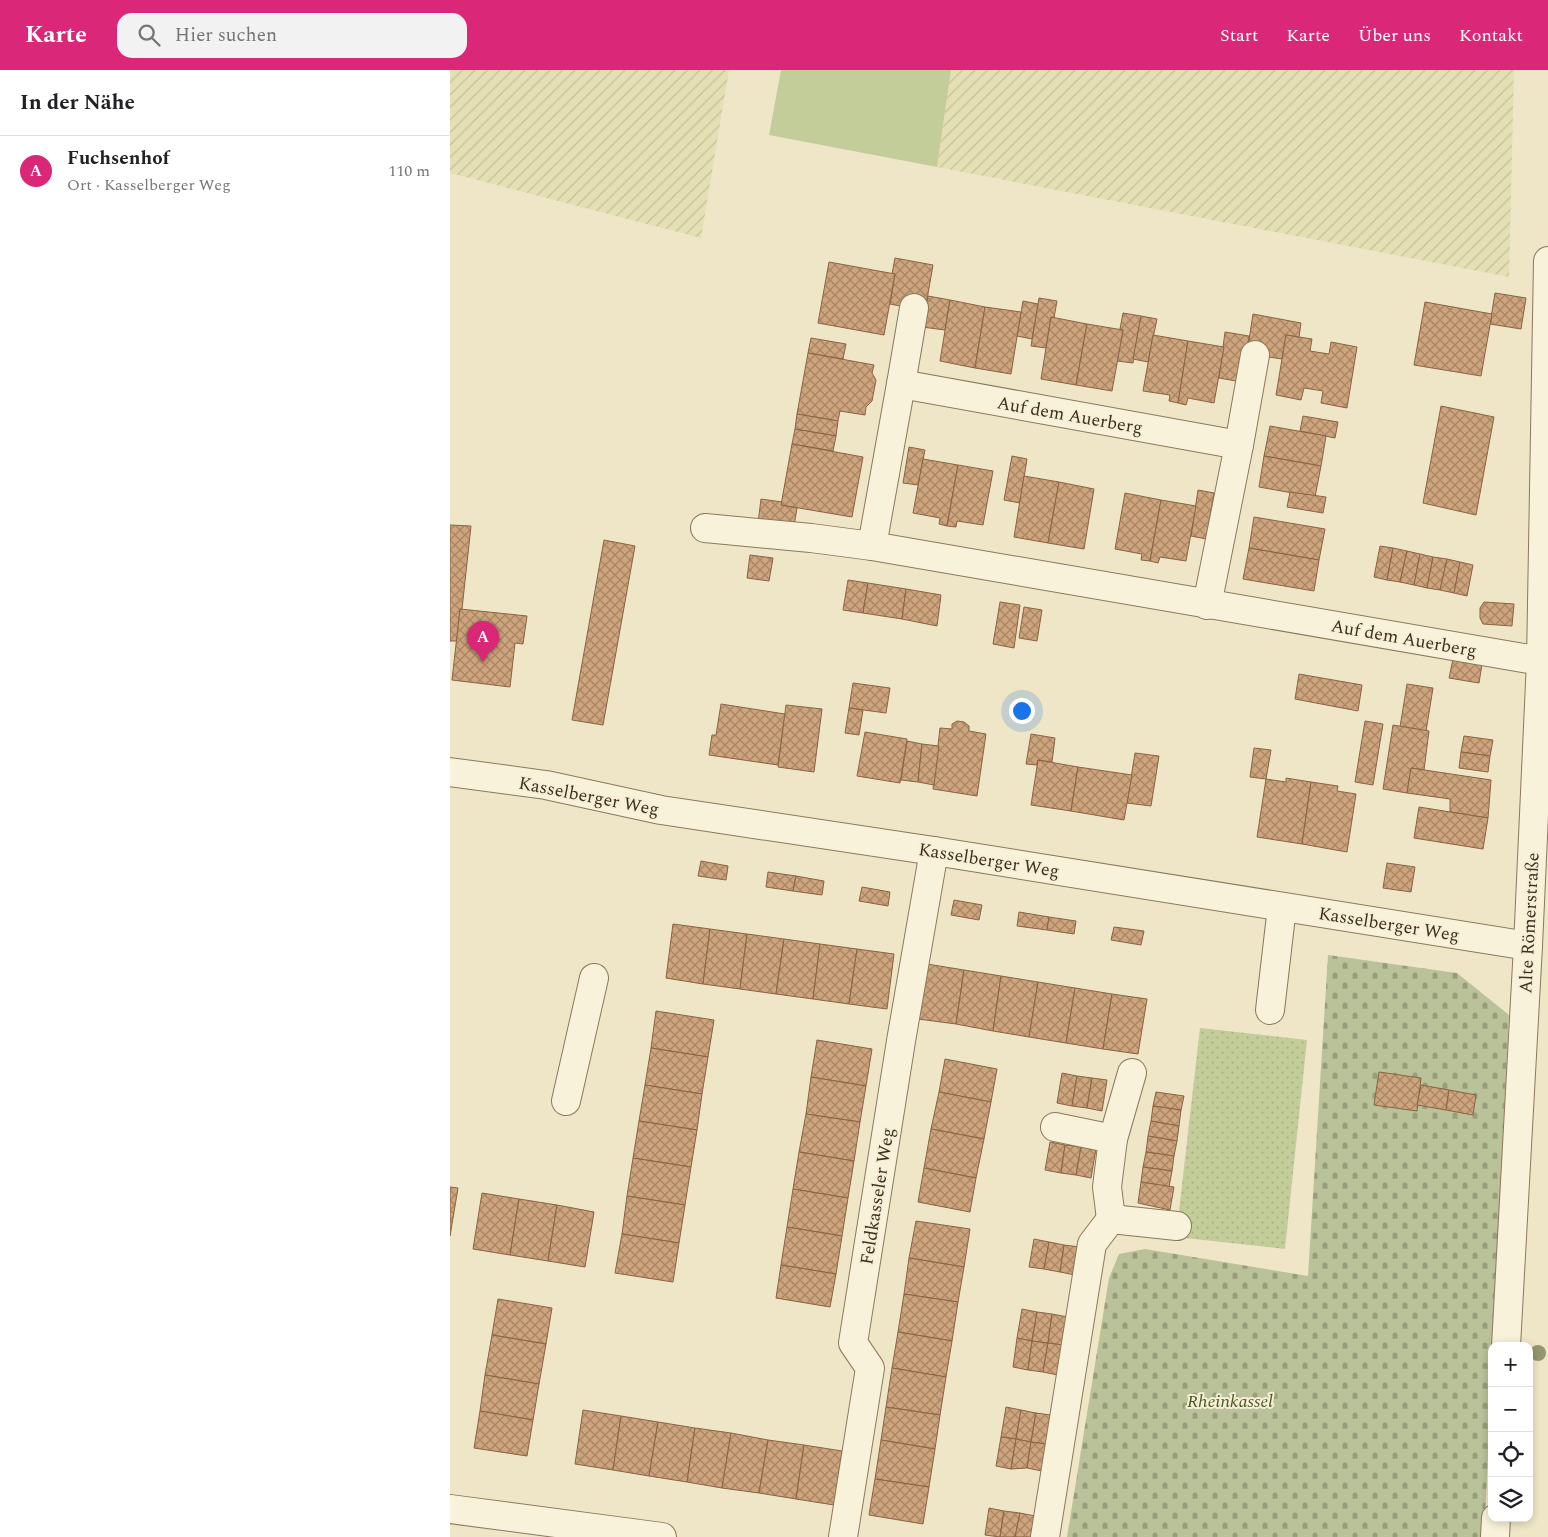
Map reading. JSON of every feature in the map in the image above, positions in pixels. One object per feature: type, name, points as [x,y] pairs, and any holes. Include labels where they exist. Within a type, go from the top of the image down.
[{"type":"street","name":"Alte Römerstraße","points":[[1506,1342],[1528,946],[1541,661],[1548,261]]},
{"type":"street","points":[[872,546],[914,308]]},
{"type":"street","points":[[1207,605],[1255,355]]},
{"type":"street","name":"Auf dem Auerberg","points":[[901,384],[1239,445]]},
{"type":"street","name":"Auf dem Auerberg","points":[[706,528],[872,546],[1541,661]]},
{"type":"street","name":"Kasselberger Weg","points":[[450,772],[546,785],[661,810],[934,851],[1528,946]]},
{"type":"street","name":"Feldkasseler Weg","points":[[843,1537],[870,1368],[854,1344],[904,1022],[934,851]]},
{"type":"street","points":[[1270,1010],[1282,907]]},
{"type":"street","points":[[566,1101],[594,978]]},
{"type":"street","points":[[1044,1537],[1092,1244],[1112,1219],[1107,1187],[1113,1139],[1132,1073]]},
{"type":"street","points":[[1055,1127],[1113,1139]]},
{"type":"street","points":[[1112,1219],[1177,1226]]},
{"type":"street","points":[[450,1509],[662,1537]]},
{"type":"street","points":[[1495,1537],[1496,1522]]},
{"type":"shaded area","points":[[450,70],[729,70],[701,238],[450,173]]},
{"type":"shaded area","points":[[951,70],[1514,70],[1509,277],[937,167]]},
{"type":"green space","points":[[781,70],[951,70],[937,167],[769,135]]},
{"type":"green space","name":"Rheinkassel","points":[[1328,955],[1457,973],[1509,1015],[1493,1342],[1488,1342],[1488,1456],[1484,1537],[1067,1537],[1109,1278],[1119,1254],[1145,1249],[1308,1276]]},
{"type":"green space","points":[[1200,1028],[1307,1040],[1285,1249],[1176,1237]]},
{"type":"building","points":[[895,258],[933,265],[925,311],[890,304],[895,274],[892,274]]},
{"type":"building","points":[[829,262],[895,274],[884,335],[818,323]]},
{"type":"building","points":[[1495,293],[1526,298],[1521,329],[1490,324]]},
{"type":"building","points":[[928,296],[950,300],[945,330],[922,327]]},
{"type":"building","points":[[1039,298],[1057,301],[1054,318],[1051,317],[1046,348],[1031,346]]},
{"type":"building","points":[[950,300],[985,307],[975,368],[940,361]]},
{"type":"building","points":[[1023,301],[1038,304],[1032,339],[1017,336]]},
{"type":"building","points":[[1425,302],[1492,314],[1481,376],[1414,365]]},
{"type":"building","points":[[985,307],[1021,312],[1011,374],[975,368]]},
{"type":"building","points":[[1123,313],[1141,316],[1133,363],[1117,361],[1123,330],[1120,329]]},
{"type":"building","points":[[1253,314],[1301,323],[1299,337],[1286,335],[1282,359],[1247,353]]},
{"type":"building","points":[[1141,316],[1157,319],[1148,362],[1133,359]]},
{"type":"building","points":[[1051,317],[1087,324],[1076,385],[1041,379]]},
{"type":"building","points":[[1087,324],[1123,330],[1112,391],[1076,385]]},
{"type":"building","points":[[1225,332],[1249,336],[1242,382],[1219,378]]},
{"type":"building","points":[[1153,335],[1188,341],[1178,403],[1169,401],[1170,395],[1143,391]]},
{"type":"building","points":[[1286,335],[1312,339],[1310,351],[1329,354],[1331,342],[1357,347],[1347,408],[1321,403],[1323,391],[1304,388],[1301,400],[1276,395]]},
{"type":"building","points":[[811,338],[846,344],[843,359],[808,353]]},
{"type":"building","points":[[1188,341],[1224,347],[1214,403],[1188,398],[1186,405],[1178,403]]},
{"type":"building","points":[[808,353],[874,365],[872,373],[876,380],[872,401],[866,407],[865,415],[840,411],[838,421],[797,414]]},
{"type":"building","points":[[1441,406],[1494,417],[1476,515],[1423,503]]},
{"type":"building","points":[[797,414],[838,421],[836,436],[795,429]]},
{"type":"building","points":[[1303,416],[1338,422],[1335,438],[1300,431]]},
{"type":"building","points":[[1270,426],[1326,436],[1321,466],[1264,456]]},
{"type":"building","points":[[795,429],[836,436],[833,451],[792,444]]},
{"type":"building","points":[[792,444],[863,457],[852,517],[781,505]]},
{"type":"building","points":[[909,447],[925,450],[918,485],[903,483]]},
{"type":"building","points":[[1012,456],[1027,459],[1020,503],[1004,500]]},
{"type":"building","points":[[1264,456],[1321,466],[1315,497],[1259,487]]},
{"type":"building","points":[[923,459],[958,465],[947,526],[939,524],[940,518],[913,513]]},
{"type":"building","points":[[958,465],[993,471],[983,525],[957,521],[956,527],[947,526]]},
{"type":"building","points":[[1024,476],[1059,482],[1048,543],[1014,537]]},
{"type":"building","points":[[1059,482],[1094,489],[1084,549],[1048,543]]},
{"type":"building","points":[[1198,490],[1214,493],[1206,539],[1191,536]]},
{"type":"building","points":[[1290,492],[1326,497],[1323,513],[1287,507]]},
{"type":"building","points":[[1125,493],[1161,500],[1150,561],[1141,560],[1142,554],[1115,549]]},
{"type":"building","points":[[761,499],[782,502],[781,505],[797,508],[794,526],[758,523]]},
{"type":"building","points":[[1161,500],[1196,506],[1186,561],[1160,557],[1158,563],[1150,561]]},
{"type":"building","points":[[1254,517],[1325,529],[1319,560],[1249,548]]},
{"type":"building","points":[[450,525],[471,526],[457,641],[450,641]]},
{"type":"building","points":[[604,540],[635,546],[603,725],[572,720]]},
{"type":"building","points":[[1380,546],[1393,548],[1387,580],[1374,577]]},
{"type":"building","points":[[1249,548],[1319,560],[1314,591],[1243,579]]},
{"type":"building","points":[[1393,548],[1407,551],[1400,582],[1387,580]]},
{"type":"building","points":[[1407,551],[1420,554],[1414,585],[1400,582]]},
{"type":"building","points":[[1420,554],[1433,557],[1427,588],[1414,585]]},
{"type":"building","points":[[750,555],[773,558],[769,581],[747,578]]},
{"type":"building","points":[[1433,557],[1447,559],[1440,590],[1427,588]]},
{"type":"building","points":[[1447,559],[1460,562],[1454,593],[1440,590]]},
{"type":"building","points":[[1460,562],[1473,565],[1467,596],[1454,593]]},
{"type":"building","points":[[848,580],[868,583],[863,613],[843,610]]},
{"type":"building","points":[[868,583],[906,589],[902,619],[863,613]]},
{"type":"building","points":[[906,589],[941,595],[937,626],[902,619]]},
{"type":"building","points":[[1000,602],[1020,605],[1014,648],[993,644]]},
{"type":"building","points":[[1484,602],[1514,604],[1512,626],[1483,624],[1480,618],[1480,608]]},
{"type":"building","points":[[1024,607],[1042,610],[1037,641],[1019,638]]},
{"type":"building","points":[[460,609],[527,616],[523,644],[515,643],[510,687],[452,680]]},
{"type":"building","points":[[1453,659],[1482,664],[1479,683],[1449,678]]},
{"type":"building","points":[[1299,674],[1362,685],[1358,711],[1295,699]]},
{"type":"building","points":[[853,683],[890,688],[886,713],[849,708]]},
{"type":"building","points":[[1407,684],[1433,688],[1426,731],[1400,727]]},
{"type":"building","points":[[721,704],[785,714],[778,765],[709,755],[712,735],[716,735]]},
{"type":"building","points":[[786,705],[822,709],[814,772],[778,767]]},
{"type":"building","points":[[849,708],[863,710],[859,735],[845,733]]},
{"type":"building","points":[[957,721],[964,722],[969,726],[969,731],[986,734],[977,796],[933,789],[940,728],[952,729],[952,724]]},
{"type":"building","points":[[1365,721],[1383,724],[1373,785],[1355,782]]},
{"type":"building","points":[[1393,725],[1429,731],[1424,770],[1411,768],[1407,793],[1383,789]]},
{"type":"building","points":[[865,732],[907,739],[900,783],[857,776]]},
{"type":"building","points":[[1031,734],[1055,738],[1052,762],[1038,760],[1037,765],[1026,764]]},
{"type":"building","points":[[1464,736],[1493,740],[1490,756],[1461,752]]},
{"type":"building","points":[[907,741],[922,744],[918,782],[901,780]]},
{"type":"building","points":[[922,744],[939,746],[934,785],[918,782]]},
{"type":"building","points":[[1254,748],[1271,750],[1266,779],[1250,777]]},
{"type":"building","points":[[1461,752],[1490,756],[1488,772],[1459,768]]},
{"type":"building","points":[[1135,753],[1159,756],[1151,806],[1127,803]]},
{"type":"building","points":[[1038,760],[1078,767],[1071,811],[1031,805]]},
{"type":"building","points":[[1078,767],[1132,775],[1124,820],[1071,811]]},
{"type":"building","points":[[1411,768],[1491,780],[1488,818],[1450,812],[1450,799],[1407,793]]},
{"type":"building","points":[[1286,778],[1311,782],[1302,844],[1257,837],[1266,779],[1286,782]]},
{"type":"building","points":[[1311,782],[1338,786],[1337,791],[1356,794],[1347,852],[1302,844]]},
{"type":"building","points":[[1419,807],[1488,818],[1483,849],[1414,838]]},
{"type":"building","points":[[701,861],[728,866],[726,880],[698,876]]},
{"type":"building","points":[[1387,863],[1415,867],[1411,892],[1383,888]]},
{"type":"building","points":[[768,872],[796,876],[793,891],[766,887]]},
{"type":"building","points":[[796,876],[824,881],[822,895],[793,891]]},
{"type":"building","points":[[862,887],[890,892],[888,906],[859,901]]},
{"type":"building","points":[[954,900],[982,905],[979,920],[951,915]]},
{"type":"building","points":[[1019,912],[1049,917],[1047,930],[1017,926]]},
{"type":"building","points":[[1049,917],[1076,921],[1074,934],[1047,930]]},
{"type":"building","points":[[673,924],[710,929],[703,984],[666,978]]},
{"type":"building","points":[[1114,927],[1144,931],[1141,945],[1111,940]]},
{"type":"building","points":[[710,929],[747,934],[740,989],[703,984]]},
{"type":"building","points":[[747,934],[784,939],[776,994],[740,989]]},
{"type":"building","points":[[784,939],[820,944],[813,999],[776,994]]},
{"type":"building","points":[[820,944],[857,949],[849,1004],[813,999]]},
{"type":"building","points":[[857,949],[894,954],[887,1009],[849,1004]]},
{"type":"building","points":[[927,964],[964,970],[956,1024],[918,1019]]},
{"type":"building","points":[[964,970],[1001,976],[993,1031],[956,1024]]},
{"type":"building","points":[[1001,976],[1038,982],[1029,1037],[993,1031]]},
{"type":"building","points":[[1038,982],[1075,988],[1066,1043],[1029,1037]]},
{"type":"building","points":[[1075,988],[1112,994],[1103,1049],[1066,1043]]},
{"type":"building","points":[[1112,994],[1147,999],[1138,1054],[1103,1049]]},
{"type":"building","points":[[656,1011],[714,1020],[708,1057],[651,1048]]},
{"type":"building","points":[[817,1040],[872,1049],[866,1086],[811,1077]]},
{"type":"building","points":[[651,1048],[708,1057],[702,1094],[645,1085]]},
{"type":"building","points":[[945,1059],[997,1069],[991,1102],[939,1092]]},
{"type":"building","points":[[1379,1072],[1421,1078],[1417,1111],[1374,1105]]},
{"type":"building","points":[[1062,1073],[1077,1076],[1072,1106],[1057,1103]]},
{"type":"building","points":[[1077,1076],[1092,1078],[1087,1108],[1072,1106]]},
{"type":"building","points":[[811,1077],[866,1086],[860,1122],[806,1114]]},
{"type":"building","points":[[1092,1078],[1107,1080],[1102,1111],[1087,1108]]},
{"type":"building","points":[[645,1085],[702,1094],[697,1130],[639,1121]]},
{"type":"building","points":[[1421,1085],[1449,1090],[1446,1110],[1417,1105]]},
{"type":"building","points":[[1449,1090],[1476,1095],[1473,1115],[1446,1110]]},
{"type":"building","points":[[939,1092],[991,1102],[984,1139],[931,1129]]},
{"type":"building","points":[[1156,1092],[1184,1096],[1181,1110],[1153,1106]]},
{"type":"building","points":[[1153,1106],[1181,1110],[1179,1126],[1151,1121]]},
{"type":"building","points":[[806,1114],[860,1122],[854,1161],[799,1152]]},
{"type":"building","points":[[639,1121],[697,1130],[691,1167],[633,1158]]},
{"type":"building","points":[[1151,1121],[1179,1126],[1177,1141],[1148,1136]]},
{"type":"building","points":[[931,1129],[984,1139],[976,1178],[924,1168]]},
{"type":"building","points":[[1148,1136],[1177,1141],[1174,1156],[1146,1152]]},
{"type":"building","points":[[1050,1142],[1065,1145],[1061,1173],[1045,1170]]},
{"type":"building","points":[[1065,1145],[1081,1147],[1076,1175],[1061,1173]]},
{"type":"building","points":[[1081,1147],[1096,1149],[1091,1178],[1076,1175]]},
{"type":"building","points":[[799,1152],[854,1161],[848,1198],[793,1189]]},
{"type":"building","points":[[1146,1152],[1174,1156],[1172,1171],[1143,1167]]},
{"type":"building","points":[[633,1158],[691,1167],[685,1205],[627,1196]]},
{"type":"building","points":[[1143,1167],[1172,1171],[1169,1187],[1141,1182]]},
{"type":"building","points":[[924,1168],[976,1178],[970,1212],[918,1202]]},
{"type":"building","points":[[1141,1182],[1174,1187],[1170,1210],[1138,1203]]},
{"type":"building","points":[[450,1187],[458,1188],[450,1236]]},
{"type":"building","points":[[793,1189],[848,1198],[842,1236],[787,1227]]},
{"type":"building","points":[[482,1193],[519,1199],[510,1255],[473,1249]]},
{"type":"building","points":[[627,1196],[685,1205],[679,1243],[622,1234]]},
{"type":"building","points":[[519,1199],[557,1205],[548,1261],[510,1255]]},
{"type":"building","points":[[557,1205],[594,1212],[585,1267],[548,1261]]},
{"type":"building","points":[[916,1221],[970,1229],[964,1267],[909,1258]]},
{"type":"building","points":[[787,1227],[842,1236],[836,1274],[781,1265]]},
{"type":"building","points":[[622,1234],[679,1243],[673,1282],[615,1273]]},
{"type":"building","points":[[1034,1239],[1049,1242],[1044,1269],[1029,1267]]},
{"type":"building","points":[[1049,1242],[1064,1245],[1060,1272],[1044,1269]]},
{"type":"building","points":[[1064,1245],[1080,1247],[1075,1275],[1060,1272]]},
{"type":"building","points":[[909,1258],[964,1267],[958,1302],[904,1294]]},
{"type":"building","points":[[781,1265],[836,1274],[830,1307],[776,1298]]},
{"type":"building","points":[[904,1294],[958,1302],[952,1341],[898,1332]]},
{"type":"building","points":[[498,1299],[552,1308],[546,1344],[492,1335]]},
{"type":"building","points":[[1022,1309],[1037,1312],[1032,1341],[1017,1338]]},
{"type":"building","points":[[1037,1312],[1052,1314],[1048,1343],[1032,1341]]},
{"type":"building","points":[[1052,1314],[1068,1317],[1063,1345],[1048,1343]]},
{"type":"building","points":[[898,1332],[952,1341],[946,1377],[892,1368]]},
{"type":"building","points":[[492,1335],[546,1344],[539,1384],[485,1375]]},
{"type":"building","points":[[1017,1338],[1032,1341],[1028,1370],[1013,1367]]},
{"type":"building","points":[[1032,1341],[1048,1343],[1043,1372],[1028,1370]]},
{"type":"building","points":[[1048,1343],[1063,1345],[1058,1375],[1043,1372]]},
{"type":"building","points":[[892,1368],[946,1377],[940,1415],[886,1407]]},
{"type":"building","points":[[485,1375],[539,1384],[533,1420],[480,1411]]},
{"type":"building","points":[[886,1407],[940,1415],[935,1449],[881,1440]]},
{"type":"building","points":[[1006,1407],[1021,1410],[1016,1439],[1001,1437]]},
{"type":"building","points":[[583,1410],[621,1416],[613,1470],[575,1464]]},
{"type":"building","points":[[1021,1410],[1036,1413],[1031,1442],[1016,1439]]},
{"type":"building","points":[[480,1411],[533,1420],[527,1456],[474,1448]]},
{"type":"building","points":[[1036,1413],[1051,1415],[1046,1444],[1031,1442]]},
{"type":"building","points":[[621,1416],[658,1422],[649,1476],[613,1470]]},
{"type":"building","points":[[658,1422],[695,1428],[687,1482],[649,1476]]},
{"type":"building","points":[[695,1428],[731,1433],[722,1488],[687,1482]]},
{"type":"building","points":[[731,1433],[768,1440],[759,1493],[722,1488]]},
{"type":"building","points":[[1001,1437],[1016,1439],[1011,1469],[996,1466]]},
{"type":"building","points":[[1016,1439],[1031,1442],[1027,1468],[1011,1469]]},
{"type":"building","points":[[768,1440],[804,1445],[796,1499],[759,1493]]},
{"type":"building","points":[[881,1440],[935,1449],[929,1487],[875,1479]]},
{"type":"building","points":[[1031,1442],[1046,1444],[1042,1471],[1027,1468]]},
{"type":"building","points":[[804,1445],[842,1451],[834,1505],[796,1499]]},
{"type":"building","points":[[875,1479],[929,1487],[923,1524],[869,1515]]},
{"type":"building","points":[[989,1508],[1004,1511],[1000,1537],[985,1535]]},
{"type":"building","points":[[1004,1511],[1020,1513],[1015,1537],[1000,1537]]},
{"type":"building","points":[[1020,1513],[1035,1516],[1031,1537],[1015,1537]]},
{"type":"place","name":"Fuchsenhof","points":[[483,662]]}]
